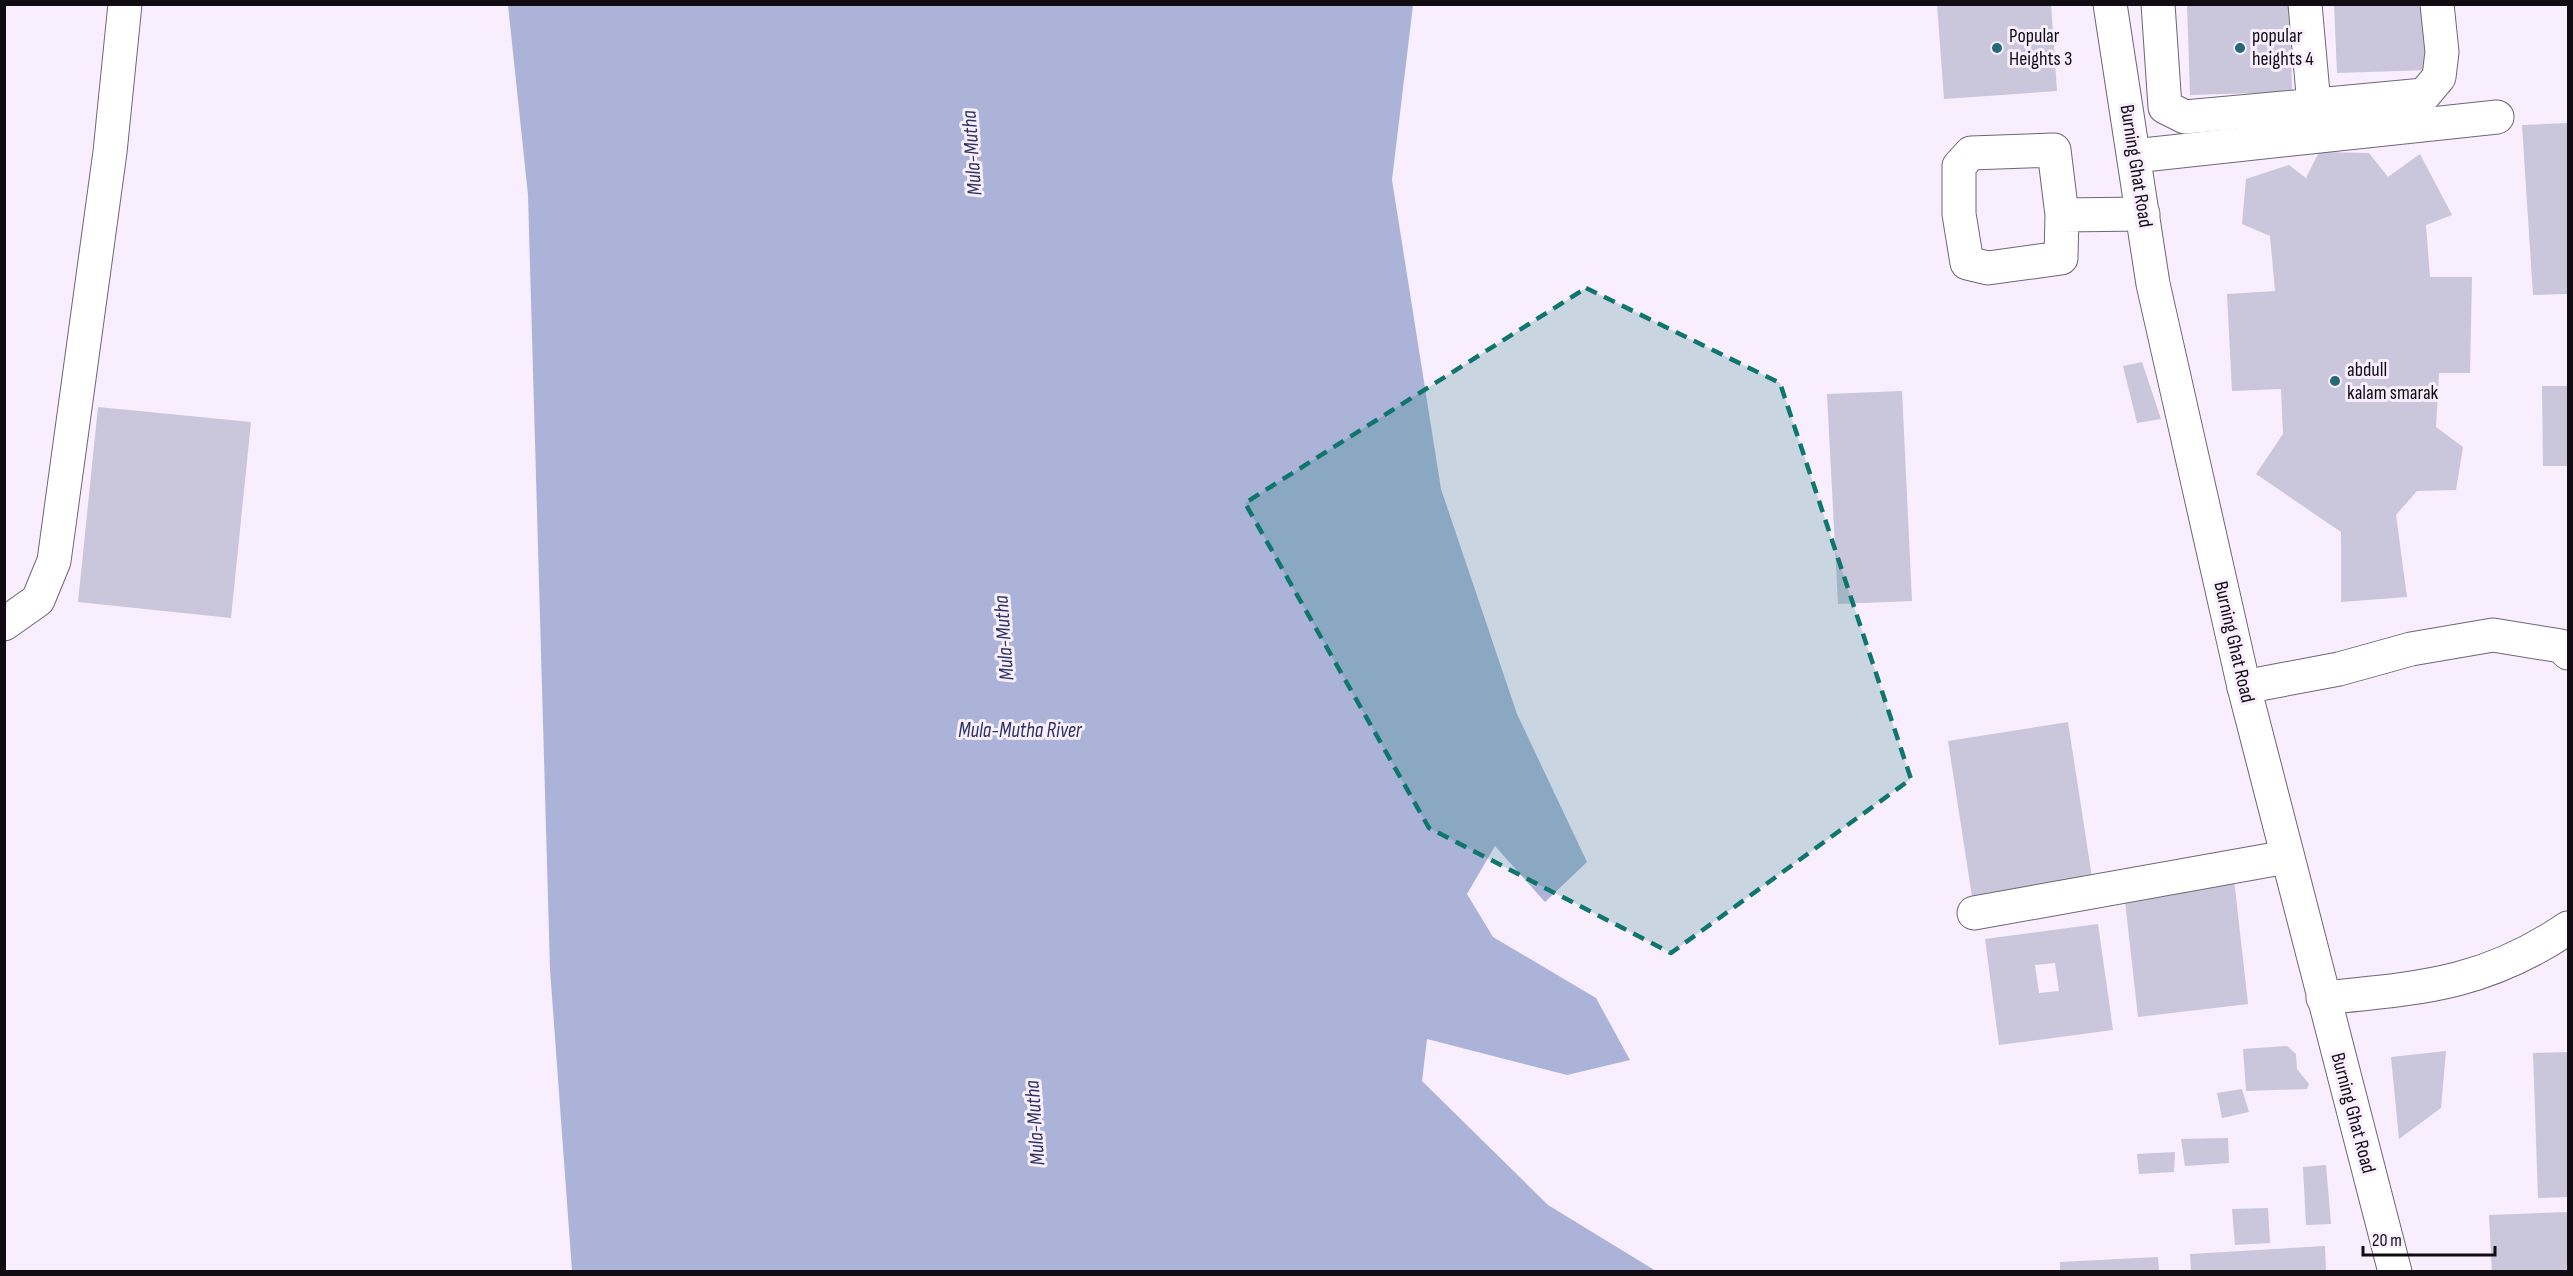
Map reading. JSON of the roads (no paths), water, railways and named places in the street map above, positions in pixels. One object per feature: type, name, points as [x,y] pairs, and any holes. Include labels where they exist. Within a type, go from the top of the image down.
[{"type":"street","points":[[4,624],[38,600],[54,561],[110,152],[125,4]]},
{"type":"street","name":"Burning Ghat Road","points":[[2110,4],[2154,284],[2244,687],[2395,1272]]},
{"type":"street","points":[[2158,4],[2165,107],[2185,117],[2424,94],[2439,77],[2442,52],[2437,4]]},
{"type":"street","points":[[2305,4],[2314,105]]},
{"type":"street","points":[[2134,156],[2497,117]]},
{"type":"street","points":[[2062,215],[2143,214]]},
{"type":"street","points":[[2244,687],[2338,669],[2411,649],[2493,635],[2562,646],[2568,653]]},
{"type":"street","points":[[1974,913],[2287,857]]},
{"type":"street","points":[[2323,998],[2428,987],[2475,976],[2539,948],[2568,928]]},
{"type":"water","name":"Mula-Mutha River","points":[[508,5],[1413,5],[1392,180],[1441,489],[1517,714],[1587,862],[1545,902],[1495,846],[1467,894],[1493,937],[1596,998],[1630,1060],[1567,1075],[1427,1039],[1422,1081],[1548,1205],[1656,1271],[572,1271],[550,969],[528,195]]},
{"type":"place","name":"Popular Heights 3","points":[[1997,48]]},
{"type":"place","name":"popular heights 4","points":[[2240,48]]},
{"type":"place","name":"abdull kalam smarak","points":[[2335,381]]},
{"type":"water label","name":"Mula-Mutha","points":[[972,153]]},
{"type":"water label","name":"Mula-Mutha","points":[[1004,638]]},
{"type":"water label","name":"Mula-Mutha","points":[[1035,1123]]}]
